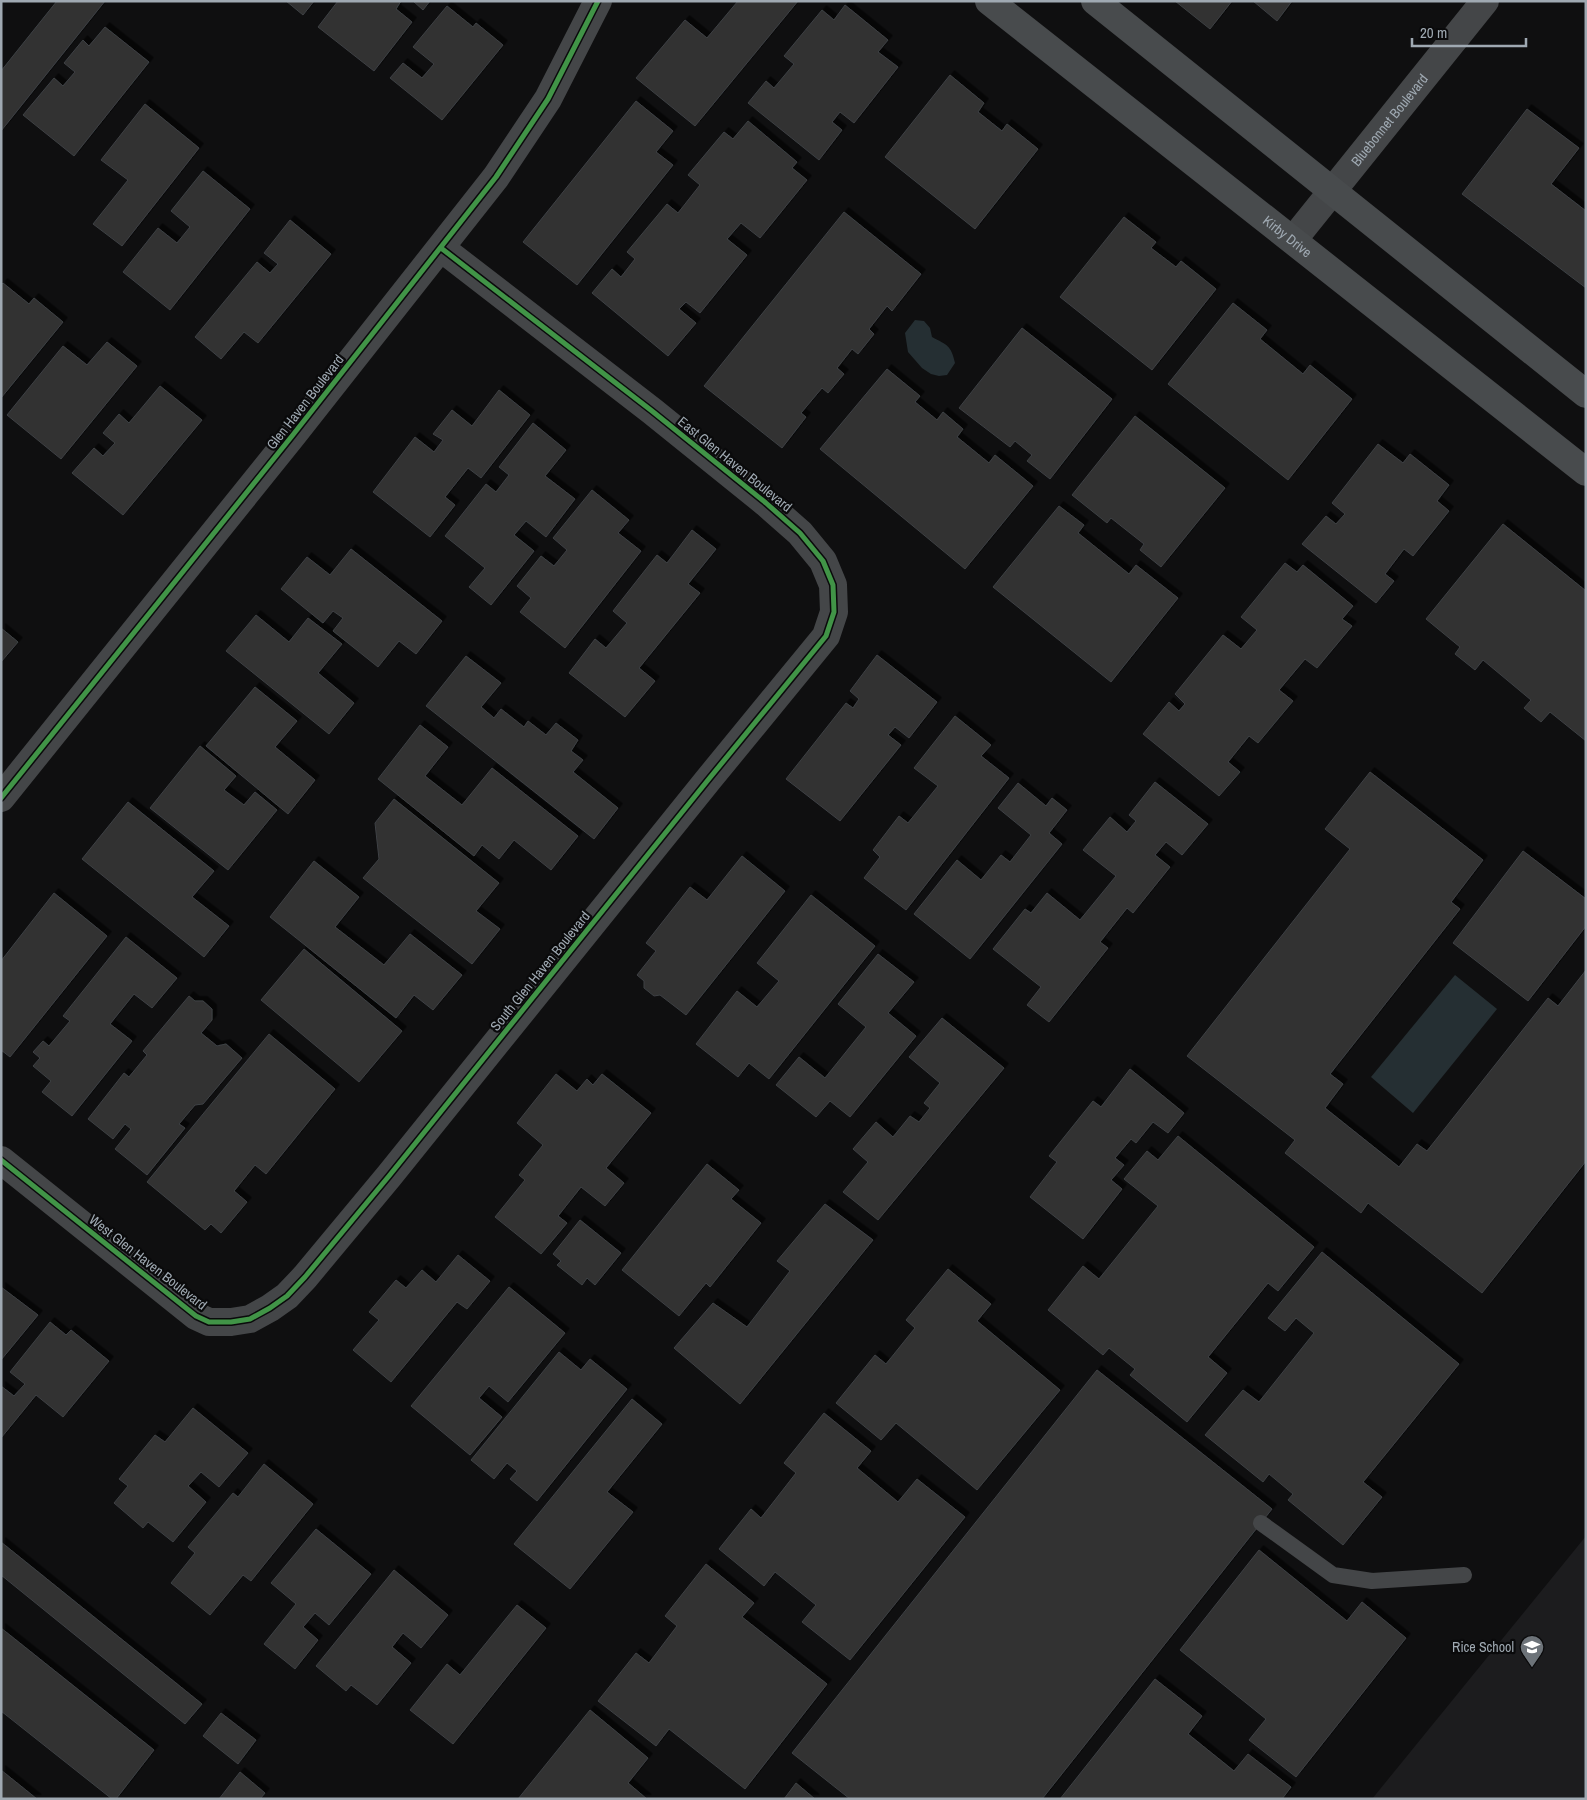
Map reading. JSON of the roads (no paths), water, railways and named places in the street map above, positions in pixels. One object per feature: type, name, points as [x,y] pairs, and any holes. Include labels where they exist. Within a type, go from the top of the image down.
[{"type":"main road","name":"Kirby Drive","points":[[989,1],[1586,472]]},
{"type":"main road","points":[[1095,1],[1586,394]]},
{"type":"street","name":"Glen Haven Boulevard","points":[[1,798],[298,429],[496,177],[548,99],[598,1]]},
{"type":"street","name":"Bluebonnet Boulevard","points":[[1293,240],[1486,1]]},
{"type":"street","name":"East Glen Haven Boulevard","points":[[441,248],[652,411],[766,503],[800,534],[824,561],[833,586],[834,612],[826,636],[708,780]]},
{"type":"street","name":"South Glen Haven Boulevard","points":[[389,1176],[708,780]]},
{"type":"street","name":"West Glen Haven Boulevard","points":[[1,1160],[196,1316],[209,1322],[250,1319],[287,1296],[389,1176]]},
{"type":"lane","points":[[1261,1523],[1334,1575],[1372,1581],[1464,1575]]},
{"type":"place","name":"Rice School","points":[[1532,1668]]}]
